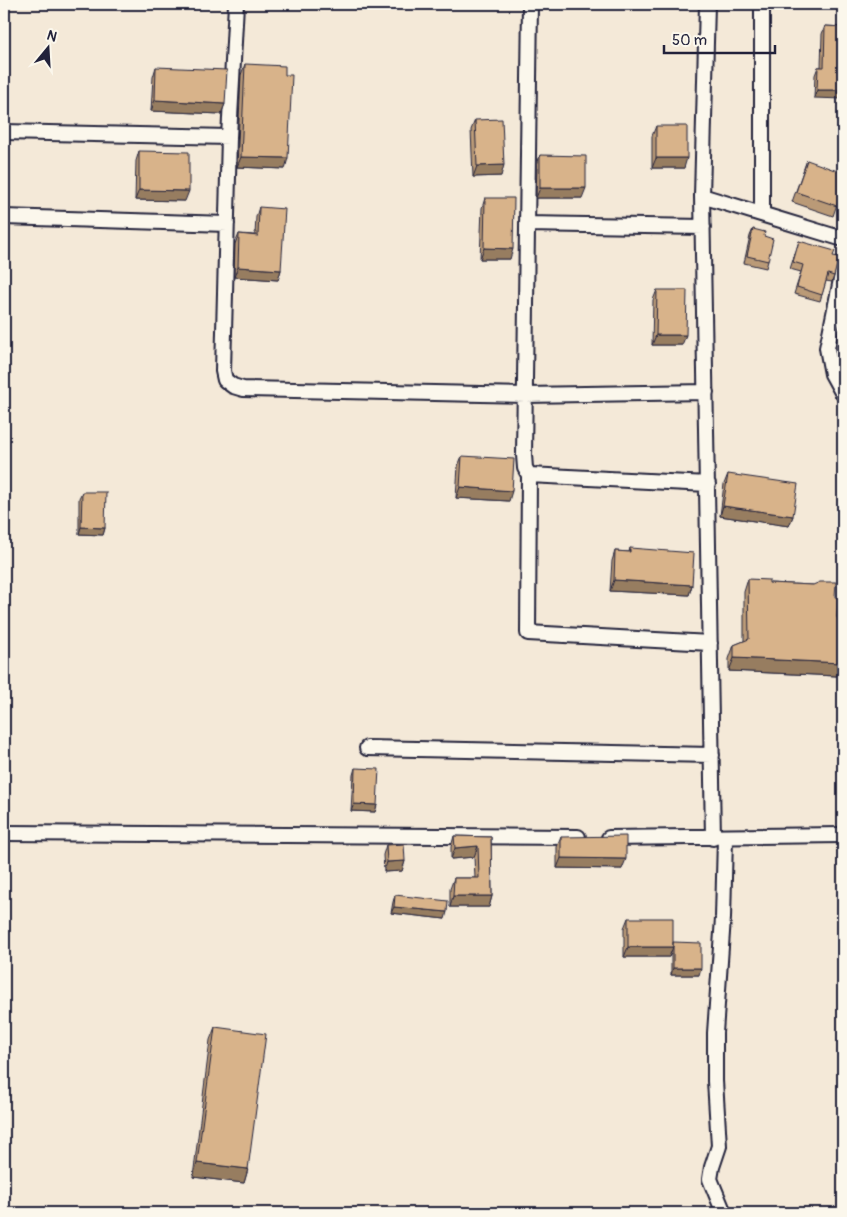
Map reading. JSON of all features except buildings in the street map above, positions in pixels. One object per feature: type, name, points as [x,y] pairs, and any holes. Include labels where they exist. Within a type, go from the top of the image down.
[{"type":"street","points":[[236,4],[228,137],[223,371],[225,380],[233,386],[242,389],[525,395],[706,392]]},
{"type":"street","points":[[530,4],[524,455],[525,468],[529,475],[528,633],[710,643]]},
{"type":"street","points":[[707,4],[702,196],[712,755],[723,918],[715,1033],[715,1081],[719,1146],[710,1179],[724,1213]]},
{"type":"street","points":[[762,4],[762,214]]},
{"type":"street","points":[[4,132],[228,137]]},
{"type":"street","points":[[702,196],[843,239]]},
{"type":"street","points":[[4,217],[227,224]]},
{"type":"street","points":[[527,224],[703,227]]},
{"type":"street","points":[[843,270],[827,348],[832,374],[843,394]]},
{"type":"street","points":[[529,475],[708,484]]},
{"type":"street","points":[[366,748],[712,755]]},
{"type":"street","points":[[4,832],[244,836],[719,838],[843,835]]}]
